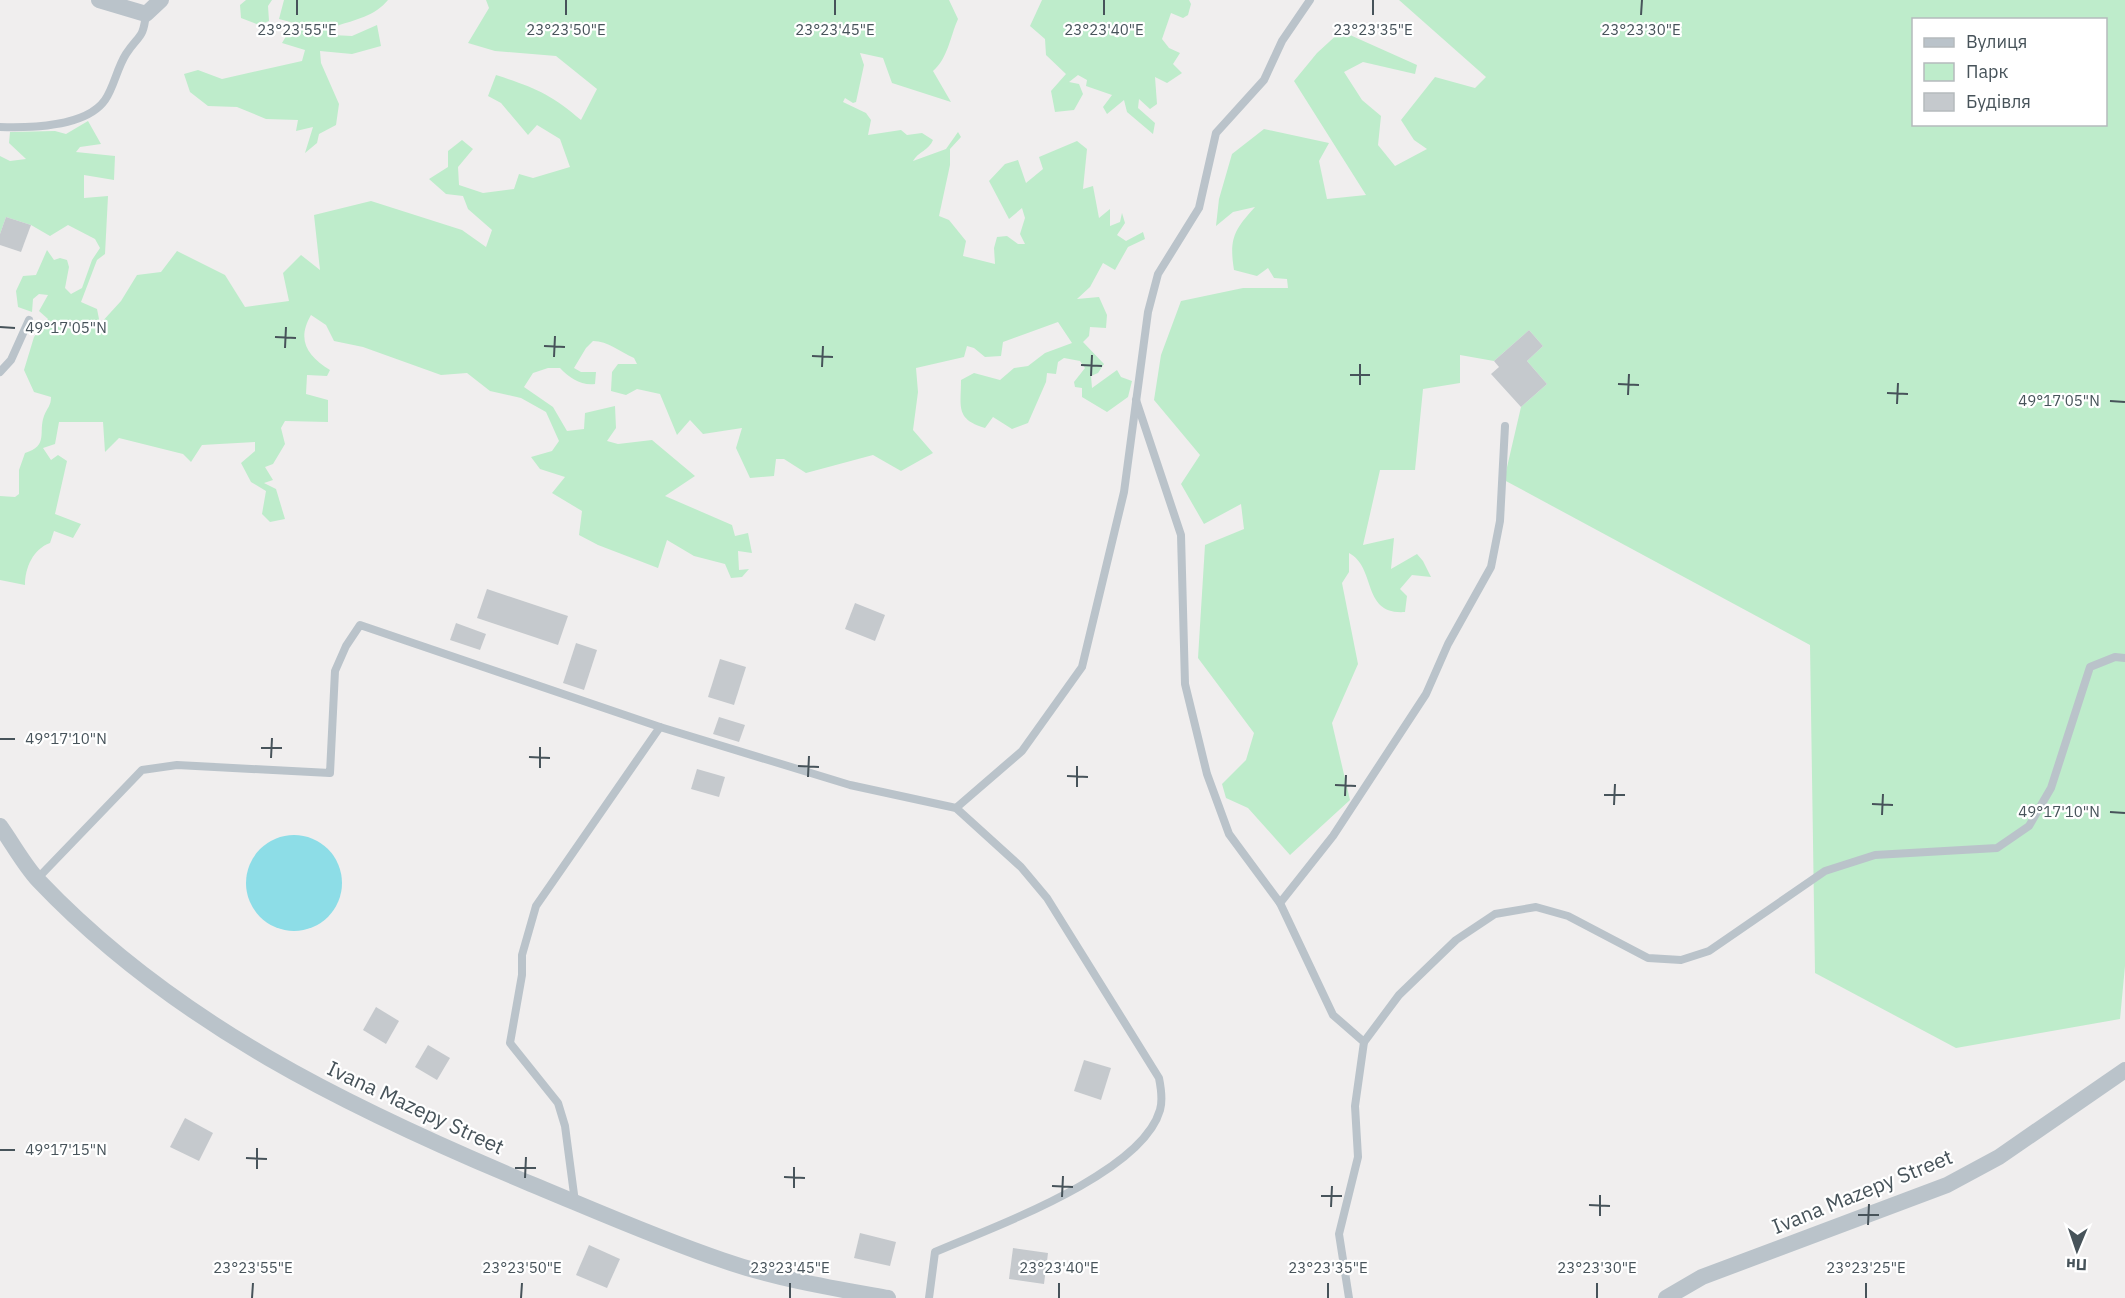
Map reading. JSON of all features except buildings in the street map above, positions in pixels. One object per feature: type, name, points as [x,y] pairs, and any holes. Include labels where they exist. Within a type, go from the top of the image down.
[{"type":"street","points":[[99,0],[147,14],[161,0]]},
{"type":"street","name":"Ivana Mazepy Street","points":[[0,826],[37,879],[166,993],[296,1076],[438,1145],[723,1261],[775,1276],[888,1298]]},
{"type":"street","name":"Ivana Mazepy Street","points":[[1666,1298],[1702,1277],[1947,1185],[2000,1157],[2125,1070]]},
{"type":"lane","points":[[956,808],[1022,751],[1082,667],[1124,492],[1148,312],[1158,274],[1199,208],[1216,133],[1264,80],[1282,41],[1310,0]]},
{"type":"lane","points":[[0,128],[37,129],[79,118],[104,102],[127,53],[144,34],[147,14]]},
{"type":"lane","points":[[0,372],[11,360],[29,320]]},
{"type":"lane","points":[[1136,400],[1181,535],[1185,684],[1207,774],[1229,834],[1280,903],[1333,1015],[1364,1042]]},
{"type":"lane","points":[[1280,903],[1333,836],[1426,694],[1448,644],[1491,567],[1500,521],[1505,426]]},
{"type":"lane","points":[[37,879],[142,770],[177,765],[330,773],[335,671],[345,646],[360,625],[660,727],[850,785],[956,808],[1021,867],[1047,898],[1152,1065],[1159,1078],[1162,1101],[1153,1125],[1128,1155],[1064,1195],[935,1252],[929,1298]]},
{"type":"lane","points":[[1349,1298],[1339,1234],[1358,1156],[1355,1106],[1364,1042],[1399,995],[1456,940],[1495,914],[1536,907],[1568,916],[1648,958],[1681,960],[1709,951],[1825,871],[1875,855],[1997,848],[2029,826],[2051,788],[2090,667],[2115,657],[2125,658]]},
{"type":"lane","points":[[576,1202],[565,1126],[558,1103],[510,1042],[522,975],[522,955],[536,906],[660,727]]},
{"type":"green space","points":[[246,0],[272,0],[268,6],[269,21],[259,25],[241,18],[240,5]]},
{"type":"green space","points":[[284,0],[388,0],[371,14],[336,26],[332,35],[352,36],[377,25],[381,46],[352,54],[320,51],[321,63],[339,104],[336,125],[319,134],[317,143],[305,153],[313,127],[296,131],[298,120],[266,119],[237,107],[208,106],[190,92],[184,74],[198,70],[222,79],[302,61],[305,50],[282,43],[294,23],[279,19]]},
{"type":"green space","points":[[486,0],[949,0],[958,19],[945,54],[933,71],[951,102],[892,83],[883,58],[860,53],[864,65],[856,102],[853,103],[845,98],[843,102],[866,113],[871,120],[868,135],[901,130],[907,135],[922,133],[933,140],[913,161],[946,149],[958,132],[961,137],[950,149],[950,165],[939,216],[949,220],[966,241],[963,256],[995,264],[994,248],[997,237],[1007,236],[1018,244],[1025,244],[1020,234],[1025,218],[1022,208],[1009,219],[989,181],[1005,164],[1018,160],[1026,183],[1043,169],[1039,157],[1077,141],[1087,149],[1083,189],[1093,186],[1099,218],[1110,209],[1110,226],[1120,222],[1122,213],[1125,223],[1117,235],[1126,241],[1143,232],[1145,239],[1128,247],[1115,270],[1103,263],[1090,287],[1077,299],[1099,297],[1107,315],[1106,328],[1090,327],[1089,336],[1083,342],[1104,364],[1098,373],[1091,376],[1092,388],[1117,370],[1121,377],[1132,381],[1128,397],[1107,412],[1082,397],[1082,388],[1075,387],[1074,382],[1085,368],[1080,361],[1064,358],[1058,362],[1056,374],[1047,373],[1046,382],[1028,423],[1012,429],[993,417],[985,428],[964,416],[961,405],[961,380],[974,373],[1000,380],[1014,368],[1028,366],[1045,353],[1072,343],[1058,322],[1003,342],[1001,356],[985,357],[974,348],[967,346],[964,357],[916,368],[918,392],[913,430],[933,453],[901,471],[873,455],[806,473],[784,459],[776,459],[774,476],[750,478],[736,448],[742,428],[703,434],[690,420],[677,435],[660,394],[637,389],[626,395],[611,391],[612,372],[618,364],[637,364],[634,358],[609,345],[593,341],[574,368],[581,372],[596,372],[595,384],[585,384],[576,380],[560,368],[548,368],[533,373],[524,387],[553,407],[567,431],[584,429],[585,413],[615,406],[616,428],[607,441],[618,444],[652,440],[695,476],[665,496],[732,525],[735,536],[748,533],[752,553],[738,551],[739,570],[749,569],[742,577],[731,578],[725,564],[694,556],[667,540],[658,568],[598,545],[579,535],[582,511],[552,493],[565,477],[540,469],[531,457],[552,451],[559,441],[546,412],[521,398],[490,391],[467,373],[441,375],[363,347],[334,341],[326,325],[311,315],[305,333],[307,347],[316,359],[330,370],[327,376],[307,375],[306,394],[328,400],[328,422],[285,421],[281,428],[285,444],[273,464],[265,467],[273,480],[264,483],[276,489],[285,519],[270,522],[262,514],[266,491],[251,482],[241,463],[255,451],[255,442],[202,445],[191,462],[183,454],[119,438],[105,452],[103,422],[59,422],[55,444],[43,448],[51,460],[58,455],[67,461],[55,514],[81,524],[73,538],[54,531],[50,543],[39,550],[31,560],[25,585],[0,580],[0,496],[15,497],[19,494],[19,470],[25,453],[37,447],[40,442],[42,422],[51,397],[34,392],[24,370],[34,337],[48,319],[39,311],[48,295],[39,294],[33,299],[32,312],[18,307],[16,291],[23,276],[36,275],[47,250],[54,260],[60,258],[67,260],[69,267],[65,288],[71,294],[82,288],[92,260],[100,248],[95,239],[68,225],[50,236],[31,225],[6,217],[0,234],[0,156],[10,161],[26,159],[9,143],[10,132],[55,131],[66,134],[88,121],[101,144],[80,147],[76,152],[115,156],[114,180],[84,175],[84,198],[108,196],[105,254],[97,260],[81,302],[97,309],[100,324],[121,301],[137,275],[161,272],[177,251],[225,275],[245,307],[289,301],[283,273],[301,255],[320,270],[314,215],[371,201],[462,230],[486,247],[492,230],[468,209],[463,196],[446,194],[429,179],[448,167],[448,151],[462,140],[473,149],[458,167],[459,185],[483,193],[514,189],[519,174],[533,178],[570,167],[560,139],[537,125],[528,135],[501,103],[488,96],[496,75],[541,92],[581,120],[597,89],[556,56],[495,51],[468,43],[489,8]]},
{"type":"green space","points":[[1042,0],[1189,0],[1191,4],[1188,15],[1183,18],[1171,13],[1162,39],[1169,48],[1180,53],[1173,64],[1182,73],[1167,83],[1155,77],[1157,104],[1150,109],[1139,99],[1138,108],[1155,123],[1153,134],[1127,112],[1124,100],[1107,114],[1103,107],[1112,95],[1086,86],[1087,80],[1078,75],[1069,82],[1079,84],[1083,94],[1074,110],[1055,112],[1051,91],[1066,74],[1046,55],[1045,39],[1030,26]]},
{"type":"green space","points":[[1399,0],[2125,0],[2125,966],[2120,1019],[1956,1048],[1815,973],[1810,645],[1504,480],[1521,407],[1547,384],[1527,361],[1543,346],[1529,330],[1494,361],[1460,355],[1460,383],[1423,389],[1415,470],[1380,470],[1363,545],[1394,538],[1391,569],[1417,554],[1431,577],[1412,575],[1400,589],[1407,596],[1405,612],[1391,611],[1375,599],[1358,560],[1349,553],[1349,572],[1342,583],[1358,664],[1332,723],[1350,800],[1290,855],[1248,808],[1226,798],[1222,784],[1246,760],[1254,733],[1198,658],[1205,545],[1244,529],[1241,504],[1204,524],[1181,484],[1200,455],[1154,400],[1161,355],[1181,301],[1243,288],[1288,288],[1287,279],[1274,278],[1268,268],[1257,276],[1234,270],[1232,250],[1235,236],[1242,222],[1255,207],[1233,212],[1216,226],[1219,199],[1232,154],[1264,129],[1329,143],[1319,161],[1327,199],[1366,195],[1294,81],[1317,53],[1341,31],[1417,65],[1415,74],[1363,62],[1344,72],[1362,100],[1381,116],[1378,145],[1395,166],[1427,149],[1414,140],[1401,120],[1435,77],[1475,88],[1486,77]]},
{"type":"water","points":[[294,835],[312,839],[328,849],[338,865],[342,883],[338,901],[328,917],[312,927],[294,931],[276,927],[260,917],[250,901],[246,883],[250,865],[260,849],[276,839]]}]
